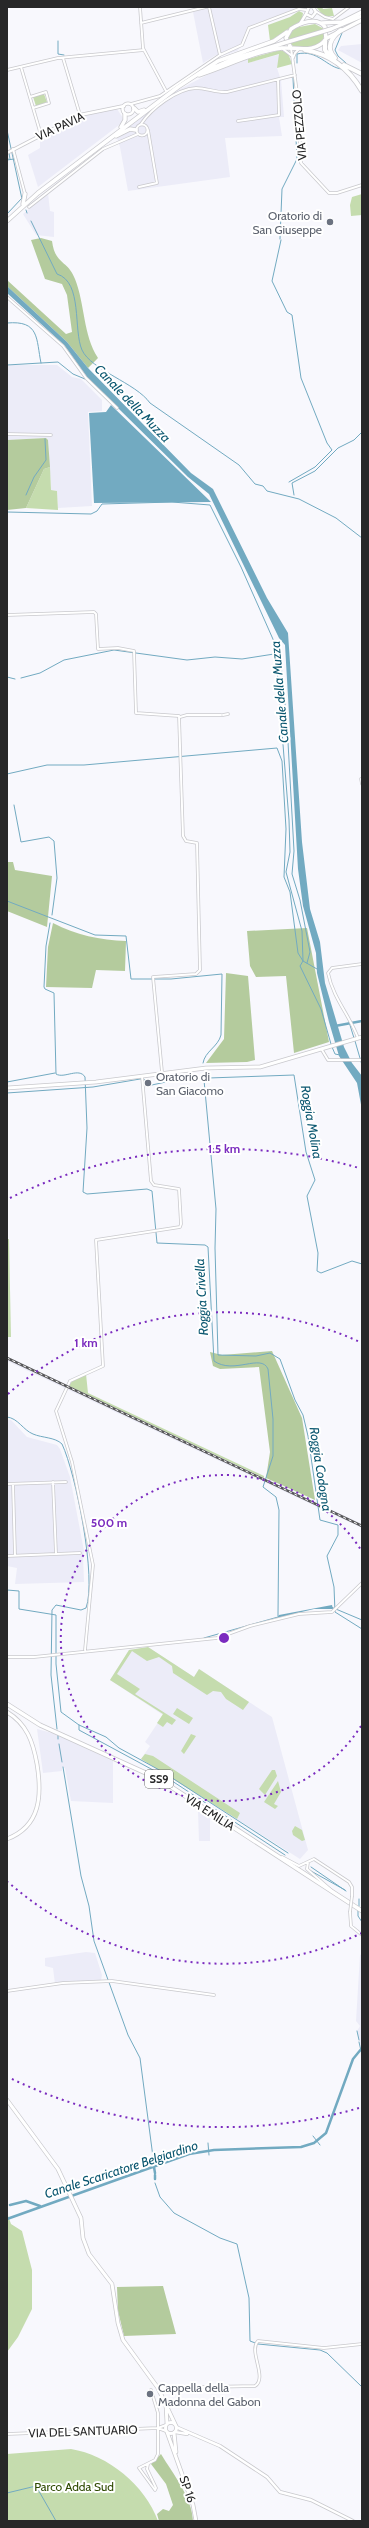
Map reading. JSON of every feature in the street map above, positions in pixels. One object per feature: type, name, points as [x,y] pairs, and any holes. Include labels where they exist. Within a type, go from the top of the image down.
[{"type":"highway","points":[[336,60],[331,53],[330,44],[334,36],[341,30]]},
{"type":"highway","points":[[325,40],[325,52],[336,60],[362,74]]},
{"type":"highway","points":[[305,50],[321,54],[345,68],[362,91]]},
{"type":"main road","points":[[7,221],[38,193],[93,150],[153,105],[218,61],[271,42],[300,24],[342,22],[362,12]]},
{"type":"main road","points":[[194,77],[233,59],[331,29],[362,16]]},
{"type":"main road","points":[[194,77],[264,52],[282,48],[305,50],[362,20]]},
{"type":"main road","points":[[319,22],[326,30],[325,40]]},
{"type":"main road","points":[[287,32],[287,42],[291,48]]},
{"type":"main road","points":[[133,106],[139,112],[153,105]]},
{"type":"main road","points":[[100,145],[124,124],[124,112]]},
{"type":"main road","points":[[93,150],[124,131],[130,129],[137,132]]},
{"type":"main road","points":[[15,214],[24,203],[25,194],[29,197],[38,193]]},
{"type":"main road","points":[[7,1088],[90,1082],[162,1072],[206,1068],[260,1067],[322,1050],[358,1038]]},
{"type":"main road","name":"VIA EMILIA","points":[[7,1703],[28,1718],[159,1779],[360,1909]]},
{"type":"main road","points":[[7,1712],[21,1723],[31,1740],[41,1792],[38,1808],[31,1822],[20,1832],[7,1839]]},
{"type":"main road","points":[[7,2100],[58,2169],[75,2202],[89,2254],[113,2288],[118,2323],[123,2340],[158,2388],[176,2426],[174,2432],[177,2458]]},
{"type":"main road","points":[[166,2404],[166,2432],[177,2458]]},
{"type":"main road","points":[[166,2425],[176,2426]]},
{"type":"main road","points":[[166,2432],[174,2432]]},
{"type":"main road","name":"SP 16","points":[[177,2458],[193,2505],[196,2521]]},
{"type":"street","points":[[140,7],[144,50],[166,91]]},
{"type":"street","points":[[141,23],[206,7]]},
{"type":"street","points":[[209,7],[217,50],[220,55]]},
{"type":"street","points":[[300,24],[309,7]]},
{"type":"street","points":[[315,11],[321,15],[333,19],[349,7]]},
{"type":"street","points":[[124,106],[124,112],[131,114],[133,106],[141,100],[158,96],[220,55],[242,46],[249,28],[297,10],[306,12],[310,17],[315,11]]},
{"type":"street","points":[[315,11],[319,22]]},
{"type":"street","points":[[282,48],[289,53],[293,59]]},
{"type":"street","name":"VIA PEZZOLO","points":[[291,48],[295,75],[301,163],[329,193],[337,193],[362,185]]},
{"type":"street","points":[[293,59],[294,53],[299,49]]},
{"type":"street","points":[[7,70],[63,58],[144,50]]},
{"type":"street","points":[[63,58],[80,116]]},
{"type":"street","points":[[21,66],[41,135]]},
{"type":"street","points":[[29,207],[103,149],[134,135],[146,115],[161,104],[190,89],[222,92],[295,75]]},
{"type":"street","points":[[238,121],[279,116],[278,80]]},
{"type":"street","points":[[30,96],[46,92],[50,103],[33,108]]},
{"type":"street","name":"VIA PAVIA","points":[[7,152],[80,116],[110,108],[133,106]]},
{"type":"street","name":"VIA PAVIA","points":[[110,108],[119,108],[124,112]]},
{"type":"street","points":[[140,187],[157,183],[150,139],[144,120]]},
{"type":"street","points":[[141,124],[146,126]]},
{"type":"street","points":[[144,136],[148,130]]},
{"type":"street","points":[[137,132],[144,136],[148,136],[150,139]]},
{"type":"street","points":[[12,150],[25,194]]},
{"type":"street","points":[[7,297],[63,346],[86,378],[117,408]]},
{"type":"street","points":[[7,434],[51,435]]},
{"type":"street","points":[[7,614],[94,612],[96,614],[97,649],[131,649],[134,653],[136,713],[180,717],[187,715],[228,714]]},
{"type":"street","points":[[162,1072],[153,978],[155,975],[173,976],[196,974],[200,970],[196,843],[186,841],[183,836],[180,717]]},
{"type":"street","points":[[362,779],[362,784]]},
{"type":"street","points":[[358,1038],[349,1017],[340,1008],[328,973],[332,968],[362,964]]},
{"type":"street","points":[[322,1050],[328,1060],[362,1060]]},
{"type":"street","points":[[84,1650],[93,1565],[72,1462],[56,1411],[70,1380],[80,1375],[100,1369],[103,1364],[96,1240],[180,1227],[180,1194],[177,1188],[152,1184],[142,1075]]},
{"type":"street","points":[[54,1482],[56,1554]]},
{"type":"street","points":[[7,1484],[66,1482]]},
{"type":"street","points":[[13,1484],[15,1555]]},
{"type":"street","points":[[7,1556],[80,1553]]},
{"type":"street","points":[[7,1656],[34,1657],[84,1650],[198,1642],[225,1636],[250,1626],[299,1614],[332,1612],[362,1583]]},
{"type":"street","points":[[280,1857],[300,1866],[314,1859],[347,1880],[352,1887],[350,1926],[362,1935]]},
{"type":"street","points":[[308,1861],[307,1869],[309,1874],[329,1886],[331,1890]]},
{"type":"street","points":[[7,1991],[63,1984],[112,1981],[214,1995]]},
{"type":"street","points":[[158,2388],[255,2386],[259,2379],[256,2344],[324,2348],[362,2344]]},
{"type":"street","points":[[148,2464],[147,2469],[156,2490],[139,2469],[148,2464],[158,2454],[158,2408],[151,2390]]},
{"type":"street","points":[[158,2428],[166,2425]]},
{"type":"street","points":[[176,2426],[189,2434],[220,2446],[268,2477],[280,2492],[311,2500],[353,2521]]},
{"type":"street","points":[[158,2428],[166,2432]]},
{"type":"street","name":"VIA DEL SANTUARIO","points":[[7,2434],[158,2428]]},
{"type":"street","points":[[174,2432],[189,2434]]},
{"type":"shaded area","points":[[211,7],[300,7],[247,27],[246,41],[237,51],[221,56],[216,55],[203,63],[193,12]]},
{"type":"shaded area","points":[[362,44],[362,63],[338,50],[341,46]]},
{"type":"shaded area","points":[[280,54],[277,68],[281,80],[284,117],[279,117],[282,136],[225,138],[230,177],[128,191],[120,147],[116,135],[176,91],[209,74],[248,59],[248,63]]},
{"type":"shaded area","points":[[117,109],[123,118],[123,122],[38,187],[28,155],[40,148],[40,137],[86,115]]},
{"type":"shaded area","points":[[48,193],[50,211],[54,212],[54,237],[36,235],[23,214]]},
{"type":"shaded area","points":[[7,365],[57,365],[72,377],[81,379],[102,400],[102,411],[88,412],[92,506],[58,508],[57,491],[51,490],[48,440],[46,438],[7,440]]},
{"type":"shaded area","points":[[7,1357],[362,1524],[362,1528],[7,1361]]},
{"type":"shaded area","points":[[7,1420],[11,1420],[27,1437],[57,1445],[60,1449],[70,1477],[84,1551],[84,1582],[15,1584],[17,1568],[7,1566]]},
{"type":"shaded area","points":[[148,1647],[194,1677],[199,1669],[272,1717],[308,1850],[300,1859],[141,1759],[150,1746],[145,1742],[163,1715],[110,1680],[129,1650]]},
{"type":"shaded area","points":[[37,1729],[60,1735],[113,1761],[113,1803],[71,1801],[65,1768],[62,1767],[62,1771],[43,1773]]},
{"type":"shaded area","points":[[198,1811],[210,1816],[210,1841],[199,1841]]},
{"type":"shaded area","points":[[86,1952],[95,1953],[102,1975],[101,1980],[55,1984],[53,1968],[45,1966],[45,1958]]},
{"type":"shaded area","points":[[362,1954],[362,2052],[357,2031],[360,2026],[356,2021],[360,1955]]},
{"type":"green space","points":[[316,7],[322,7],[323,9],[332,8],[334,16],[324,16]]},
{"type":"green space","points":[[299,11],[303,13],[302,20],[270,41],[268,25],[290,17]]},
{"type":"green space","points":[[315,24],[324,29],[324,37],[322,41],[309,48],[299,48],[290,44],[288,38],[294,28]]},
{"type":"green space","points":[[280,50],[288,53],[292,64],[277,68],[279,54],[248,63],[248,59]]},
{"type":"green space","points":[[44,94],[47,102],[36,106],[33,97]]},
{"type":"green space","points":[[362,194],[362,215],[351,216],[350,205],[352,197]]},
{"type":"green space","points":[[41,238],[52,241],[59,259],[69,268],[75,279],[81,299],[89,339],[98,358],[88,368],[67,342],[7,286],[7,280],[66,334],[72,332],[67,295],[62,284],[45,279],[31,240]]},
{"type":"green space","points":[[46,438],[48,440],[50,467],[44,469],[26,508],[7,510],[7,440]]},
{"type":"green space","points":[[50,467],[51,490],[57,491],[58,510],[26,508],[44,469]]},
{"type":"green space","points":[[7,862],[13,862],[15,870],[52,876],[47,927],[7,911]]},
{"type":"green space","points":[[53,923],[70,931],[88,936],[126,941],[125,971],[96,970],[92,988],[46,987],[48,947]]},
{"type":"green space","points":[[307,928],[329,1042],[294,1053],[286,976],[256,977],[250,966],[247,931]]},
{"type":"green space","points":[[226,973],[248,976],[255,1060],[247,1062],[206,1063],[224,1039]]},
{"type":"green space","points":[[7,1239],[9,1239],[11,1337],[7,1337]]},
{"type":"green space","points":[[272,1351],[302,1418],[315,1500],[266,1478],[270,1452],[259,1367],[220,1369],[213,1366],[210,1352],[222,1355]]},
{"type":"green space","points":[[86,1374],[88,1393],[264,1476],[264,1478],[69,1386],[72,1381]]},
{"type":"green space","points":[[148,1647],[194,1677],[199,1669],[249,1702],[243,1710],[226,1699],[221,1692],[213,1691],[207,1695],[173,1673],[172,1666],[159,1657],[147,1661],[132,1651],[117,1674],[140,1689],[135,1694],[176,1720],[172,1725],[167,1722],[163,1727],[157,1723],[163,1714],[110,1680],[129,1650]]},
{"type":"green space","points":[[177,1708],[193,1718],[189,1724],[173,1714]]},
{"type":"green space","points":[[191,1734],[196,1736],[184,1754],[181,1751]]},
{"type":"green space","points":[[145,1754],[153,1756],[240,1813],[237,1819],[141,1759]]},
{"type":"green space","points":[[272,1770],[275,1770],[277,1776],[265,1795],[259,1789]]},
{"type":"green space","points":[[278,1781],[281,1792],[274,1804],[278,1806],[275,1809],[264,1802]]},
{"type":"green space","points":[[295,1826],[302,1830],[305,1840],[302,1841],[293,1835],[292,1831]]},
{"type":"green space","points":[[7,2213],[11,2224],[22,2231],[32,2270],[32,2309],[18,2337],[7,2352]]},
{"type":"green space","points":[[163,2286],[176,2334],[124,2336],[118,2311],[117,2287]]},
{"type":"green space","name":"Parco Adda Sud","points":[[71,2449],[85,2452],[98,2458],[124,2474],[144,2495],[158,2521],[7,2521],[7,2454]]},
{"type":"green space","points":[[161,2454],[186,2495],[192,2512],[193,2521],[159,2521],[157,2514],[163,2509],[169,2511],[173,2505],[166,2484],[151,2464]]},
{"type":"water","points":[[7,286],[67,342],[88,368],[191,473],[213,489],[267,598],[288,633],[302,842],[310,909],[320,942],[325,983],[344,1047],[352,1063],[362,1076],[362,1110],[357,1083],[339,1056],[329,1022],[317,973],[316,953],[303,906],[298,869],[285,645],[279,638],[209,494],[188,477],[87,377],[64,345],[7,293]]},
{"type":"water","points":[[111,405],[211,502],[94,503],[89,413],[106,412]]},
{"type":"water","points":[[332,1605],[333,1609],[314,1609],[277,1618],[279,1615]]},
{"type":"waterway","points":[[342,33],[335,50],[338,56],[346,63]]},
{"type":"waterway","points":[[58,41],[58,54],[64,55]]},
{"type":"waterway","points":[[297,63],[297,54],[304,53],[317,56],[332,66],[342,69]]},
{"type":"waterway","points":[[280,239],[282,189],[297,159],[293,78]]},
{"type":"waterway","points":[[7,130],[22,199]]},
{"type":"waterway","points":[[9,153],[10,159]]},
{"type":"waterway","points":[[7,160],[14,159]]},
{"type":"waterway","points":[[7,214],[22,198]]},
{"type":"waterway","name":"Canale della Muzza","points":[[31,221],[57,274],[65,279],[71,286],[76,308],[79,341],[82,350],[94,364],[135,389],[150,403],[239,465],[255,484],[263,486],[267,491],[299,499],[336,518],[362,538]]},
{"type":"waterway","points":[[281,240],[272,281],[287,312],[292,315],[301,378],[327,443],[332,450],[315,467],[289,482]]},
{"type":"waterway","points":[[7,323],[18,323],[31,328],[37,339],[41,363]]},
{"type":"waterway","points":[[7,365],[58,362],[73,374],[85,379]]},
{"type":"waterway","points":[[294,495],[292,483],[315,471],[338,448],[354,440],[362,432]]},
{"type":"waterway","points":[[26,495],[34,477],[46,460],[45,439]]},
{"type":"waterway","name":"Canale della Muzza","points":[[7,512],[91,514],[97,511],[102,504],[172,502],[210,505],[241,567],[280,655],[287,724],[294,851],[292,874],[300,900],[310,952],[307,963]]},
{"type":"waterway","name":"Canale della Muzza","points":[[21,678],[40,673],[64,660],[114,650],[187,660],[215,657],[242,659],[274,654],[276,656],[289,820],[290,852],[286,872],[302,931],[303,961],[300,966],[321,1009],[331,1044]]},
{"type":"waterway","points":[[7,677],[15,679]]},
{"type":"waterway","name":"Canale della Muzza","points":[[7,774],[47,765],[84,765],[277,748],[282,761],[286,829],[284,877],[290,892],[298,953],[303,961],[317,969]]},
{"type":"waterway","name":"Roggia Crivella","points":[[14,805],[21,842],[49,837],[54,841],[57,878],[52,915]]},
{"type":"waterway","name":"Roggia Codogna","points":[[7,901],[95,935],[126,936],[131,979],[171,979],[222,974],[221,1035],[217,1043],[206,1055],[203,1063]]},
{"type":"waterway","name":"Roggia Crivella","points":[[50,923],[46,946],[44,987],[45,989],[54,993],[56,1074],[63,1075],[79,1073],[85,1077],[87,1128],[83,1192],[87,1194],[147,1189],[152,1191],[157,1243],[205,1245],[208,1247],[214,1361],[222,1365],[230,1366],[259,1363],[268,1369],[273,1419],[273,1456],[263,1487],[276,1497],[279,1510],[278,1616]]},
{"type":"waterway","points":[[335,1026],[362,1021]]},
{"type":"waterway","points":[[349,1022],[354,1038]]},
{"type":"waterway","points":[[355,1041],[362,1065]]},
{"type":"waterway","points":[[332,1047],[335,1054],[340,1055]]},
{"type":"waterway","points":[[7,1082],[55,1073]]},
{"type":"waterway","name":"Roggia Molina","points":[[7,1093],[93,1087],[140,1079],[144,1079],[147,1086],[180,1079],[294,1075],[306,1152],[315,1180],[307,1196],[318,1253],[317,1271],[321,1273],[352,1261],[362,1264]]},
{"type":"waterway","name":"Roggia Codogna","points":[[204,1080],[216,1209],[215,1248],[218,1355],[256,1356],[270,1353],[280,1359],[295,1400],[303,1415],[308,1436],[320,1520],[338,1525],[338,1535],[327,1556],[334,1587],[335,1612],[362,1629]]},
{"type":"waterway","points":[[7,1417],[11,1418],[33,1434],[56,1440],[62,1444],[68,1458],[79,1501],[87,1551],[89,1594],[86,1608],[81,1610],[56,1605],[52,1610],[51,1675],[57,1729]]},
{"type":"waterway","points":[[7,1590],[19,1591],[19,1609],[56,1615],[56,1664],[61,1712],[79,1725],[106,1737],[119,1748],[163,1772],[288,1853]]},
{"type":"waterway","name":"Roggia Codogna","points":[[331,1607],[362,1620]]},
{"type":"waterway","points":[[204,1638],[278,1617]]},
{"type":"waterway","points":[[79,1725],[79,1730],[166,1777],[285,1855]]},
{"type":"waterway","points":[[59,1744],[62,1762]]},
{"type":"waterway","points":[[63,1767],[81,1876],[89,1906],[94,1941],[128,2035],[140,2058],[153,2157]]},
{"type":"waterway","points":[[311,1867],[346,1891]]},
{"type":"waterway","points":[[311,1871],[345,1890]]},
{"type":"waterway","points":[[359,1899],[359,1906]]},
{"type":"waterway","points":[[358,1910],[358,1916],[362,1922]]},
{"type":"waterway","points":[[357,2031],[359,2040]]},
{"type":"waterway","name":"Canale Scaricatore Belgiardino","points":[[359,2042],[362,2055]]},
{"type":"waterway","name":"Canale Scaricatore Belgiardino","points":[[7,2219],[189,2154],[214,2150],[301,2147],[314,2143],[326,2133],[353,2059],[362,2048]]},
{"type":"waterway","name":"Canale Scaricatore Belgiardino","points":[[313,2136],[320,2145]]},
{"type":"waterway","name":"Canale Scaricatore Belgiardino","points":[[208,2143],[209,2155]]},
{"type":"waterway","name":"Canale Scaricatore Belgiardino","points":[[153,2161],[155,2173]]},
{"type":"waterway","points":[[155,2183],[160,2197],[174,2213],[220,2238],[237,2244],[249,2298],[250,2341],[258,2344],[320,2350],[327,2353],[362,2387]]},
{"type":"waterway","name":"Canale Scaricatore Belgiardino","points":[[10,2205],[26,2201],[40,2206]]},
{"type":"waterway","points":[[7,2493],[36,2486],[56,2521]]},
{"type":"railway","points":[[7,1358],[362,1526]]},
{"type":"place","name":"Oratorio di San Giuseppe","points":[[330,222]]},
{"type":"place","name":"Oratorio di San Giacomo","points":[[148,1083]]},
{"type":"place","name":"Cappella della Madonna del Gabon","points":[[150,2394]]}]
